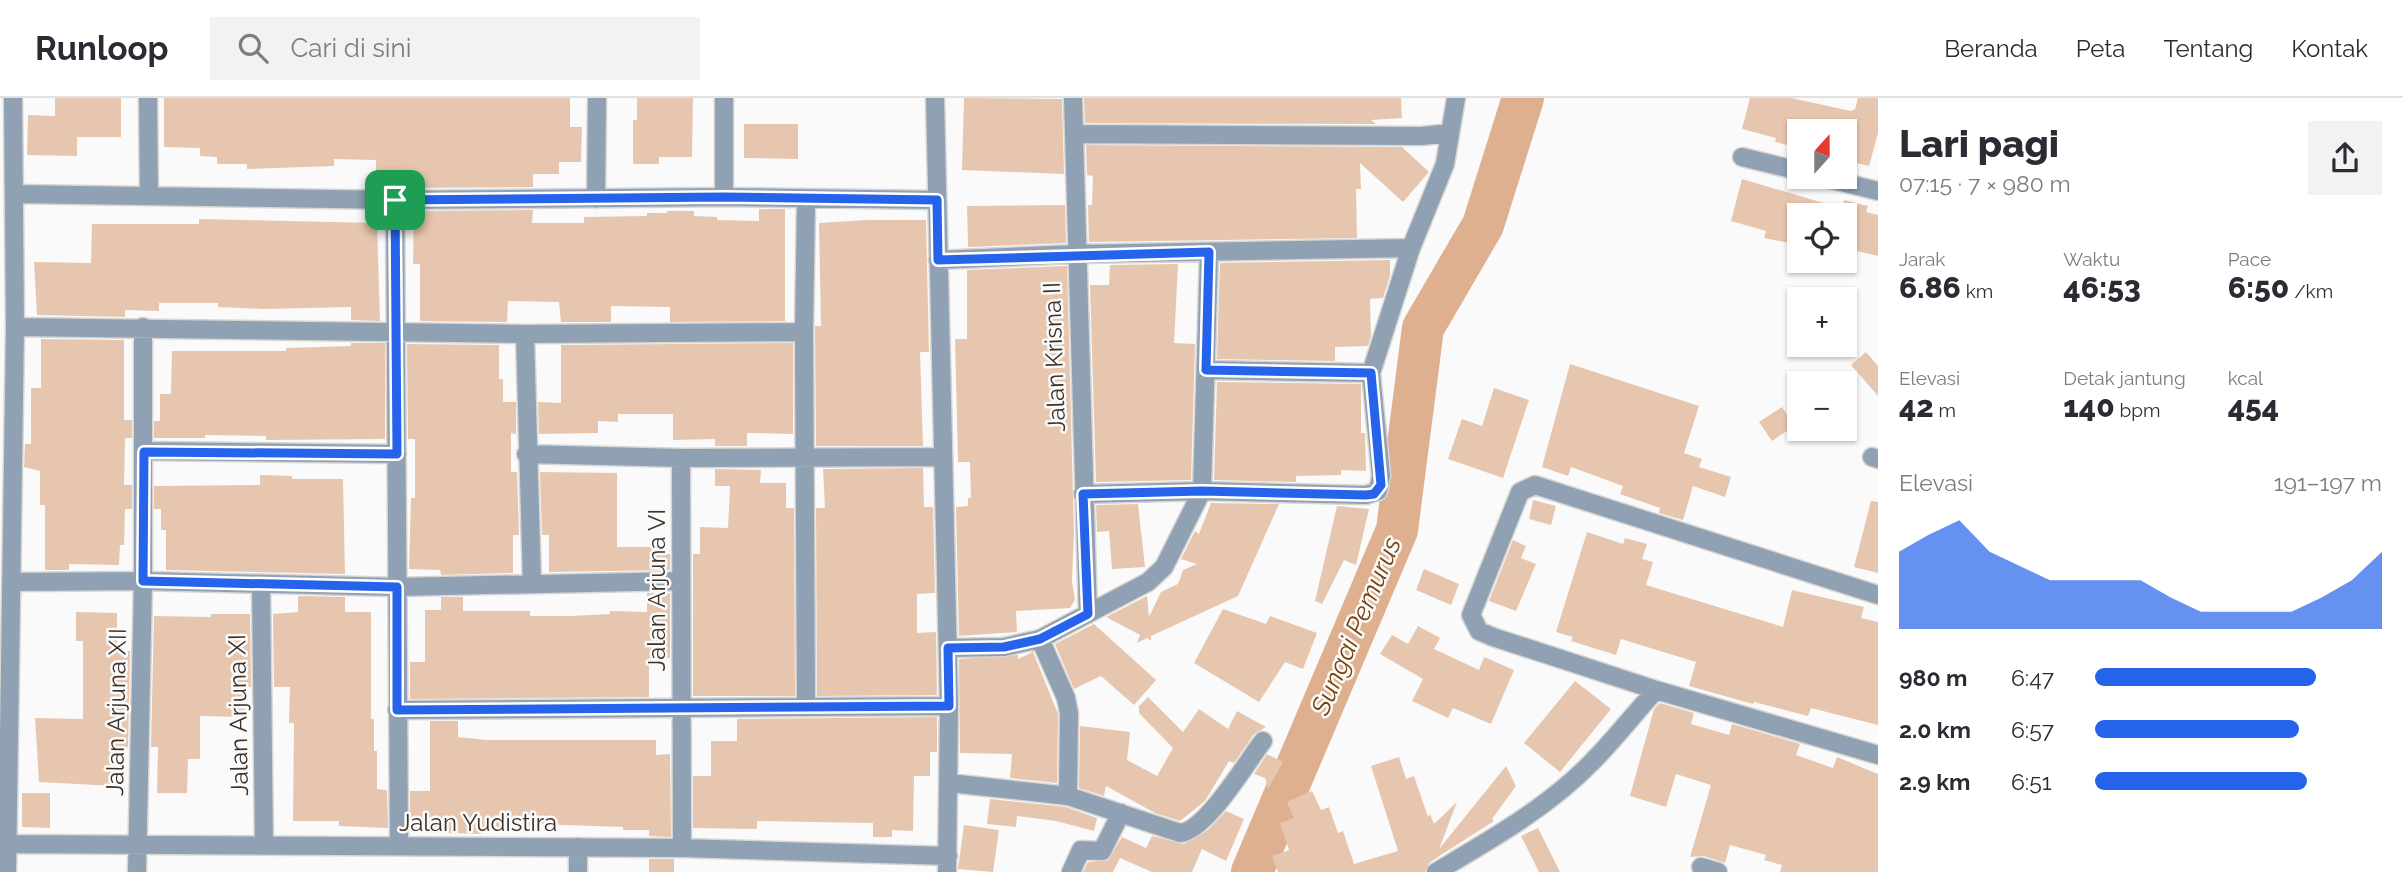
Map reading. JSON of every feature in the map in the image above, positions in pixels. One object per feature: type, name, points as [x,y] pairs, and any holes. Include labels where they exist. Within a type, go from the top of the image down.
[{"type":"street","points":[[7,872],[5,629],[11,582],[15,327],[8,280],[13,194],[13,98]]},
{"type":"street","points":[[148,98],[149,196]]},
{"type":"street","points":[[596,199],[597,98]]},
{"type":"street","points":[[724,98],[724,197]]},
{"type":"street","points":[[935,98],[949,706],[947,864]]},
{"type":"street","name":"Jalan Krisna II","points":[[1073,98],[1088,614]]},
{"type":"street","points":[[1083,494],[1202,491],[1374,494],[1381,485],[1371,373],[1411,248],[1445,164],[1456,98]]},
{"type":"street","points":[[1074,134],[1422,136],[1449,133]]},
{"type":"street","points":[[1742,157],[1787,168]]},
{"type":"street","points":[[1857,186],[1878,191]]},
{"type":"street","points":[[13,194],[395,200],[724,197],[937,200]]},
{"type":"street","points":[[395,200],[398,846]]},
{"type":"street","points":[[806,200],[806,706]]},
{"type":"street","points":[[938,260],[1076,254],[1411,248]]},
{"type":"street","points":[[948,648],[1004,647],[1040,639],[1157,576],[1164,567],[1202,491],[1209,252]]},
{"type":"street","points":[[15,327],[525,334],[804,332]]},
{"type":"street","name":"Jalan Arjuna XII","points":[[136,872],[143,581],[143,327]]},
{"type":"street","points":[[525,334],[526,454],[532,584]]},
{"type":"street","points":[[1206,370],[1371,373]]},
{"type":"street","points":[[144,452],[397,454]]},
{"type":"street","points":[[526,454],[681,458],[942,457]]},
{"type":"street","name":"Jalan Arjuna VI","points":[[681,458],[682,848]]},
{"type":"street","points":[[1878,595],[1542,488],[1527,487],[1520,492],[1471,615],[1473,625],[1493,637],[1656,690],[1878,755]]},
{"type":"street","points":[[11,582],[143,581],[397,587],[680,581]]},
{"type":"street","name":"Jalan Arjuna XI","points":[[261,584],[264,846]]},
{"type":"street","points":[[1040,639],[1066,698],[1069,713],[1068,796]]},
{"type":"street","points":[[1436,872],[1520,820],[1560,791],[1592,763],[1656,690]]},
{"type":"street","points":[[397,710],[949,706]]},
{"type":"street","points":[[950,783],[1068,796],[1180,833],[1188,832],[1208,814],[1262,741]]},
{"type":"street","points":[[1071,872],[1081,850],[1102,851],[1121,813]]},
{"type":"street","name":"Jalan Yudistira","points":[[8,844],[682,848],[947,864]]},
{"type":"street","points":[[578,847],[578,872]]},
{"type":"building","points":[[55,98],[121,98],[121,137],[77,137],[77,156],[27,155],[28,115],[55,116]]},
{"type":"building","points":[[164,98],[570,98],[570,127],[582,127],[581,162],[559,162],[559,174],[533,174],[533,187],[414,188],[414,174],[376,174],[376,160],[334,159],[334,166],[247,169],[247,164],[217,164],[217,157],[200,156],[200,148],[164,147]]},
{"type":"building","points":[[637,98],[693,98],[692,157],[659,157],[659,164],[633,164],[633,120],[637,120]]},
{"type":"building","points":[[964,98],[1062,99],[1064,174],[962,170]]},
{"type":"building","points":[[1084,98],[1401,98],[1402,118],[1371,120],[1376,124],[1085,123]]},
{"type":"building","points":[[1750,98],[1791,98],[1851,111],[1855,109],[1858,98],[1878,98],[1878,133],[1869,166],[1857,163],[1857,119],[1787,119],[1787,145],[1775,142],[1776,138],[1742,129]]},
{"type":"building","points":[[744,124],[798,124],[798,159],[744,158]]},
{"type":"building","points":[[1086,145],[1402,147],[1429,172],[1403,202],[1360,163],[1361,189],[1356,189],[1357,238],[1089,242],[1088,205],[1092,205],[1093,176],[1087,175]]},
{"type":"building","points":[[1742,179],[1824,203],[1787,203],[1787,243],[1764,238],[1766,231],[1731,221]]},
{"type":"building","points":[[1857,203],[1868,206],[1866,212],[1878,215],[1878,256],[1857,251]]},
{"type":"building","points":[[1065,205],[1066,243],[968,247],[967,206]]},
{"type":"building","points":[[759,209],[785,209],[785,321],[670,322],[670,307],[611,306],[611,322],[561,322],[559,302],[508,301],[507,322],[420,321],[420,264],[413,264],[414,211],[533,210],[532,223],[584,223],[584,217],[647,216],[647,213],[667,211],[694,211],[694,216],[717,217],[717,220],[759,221]]},
{"type":"building","points":[[199,219],[377,223],[380,321],[351,320],[351,307],[264,309],[218,307],[218,303],[159,303],[159,311],[125,310],[125,317],[37,315],[34,262],[91,263],[92,224],[199,224]]},
{"type":"building","points":[[926,220],[929,352],[920,352],[923,446],[816,446],[815,326],[821,326],[819,223]]},
{"type":"building","points":[[1390,260],[1390,276],[1383,298],[1370,299],[1371,336],[1368,346],[1335,347],[1335,361],[1217,359],[1220,263]]},
{"type":"building","points":[[1178,264],[1174,343],[1195,344],[1191,480],[1096,482],[1090,285],[1109,285],[1110,265]]},
{"type":"building","points":[[1067,266],[1074,533],[1072,581],[1075,600],[1070,608],[1016,611],[1017,632],[959,636],[956,507],[968,506],[968,498],[971,498],[970,462],[958,462],[955,339],[967,339],[967,270]]},
{"type":"building","points":[[41,339],[124,340],[124,420],[132,420],[132,438],[125,438],[124,485],[132,485],[132,509],[125,509],[124,545],[120,545],[119,565],[69,564],[69,570],[45,570],[45,505],[40,505],[40,471],[24,467],[25,444],[31,444],[31,388],[41,388]]},
{"type":"building","points":[[351,343],[385,343],[385,439],[266,440],[266,436],[205,435],[205,438],[154,438],[154,421],[160,421],[160,394],[171,394],[172,351],[286,351],[286,348],[351,346]]},
{"type":"building","points":[[793,343],[793,434],[747,433],[747,446],[715,446],[715,439],[673,440],[673,414],[618,414],[618,422],[598,421],[598,433],[539,434],[538,402],[561,403],[561,345]]},
{"type":"building","points":[[407,344],[499,345],[499,379],[503,379],[503,402],[516,402],[516,434],[511,433],[511,472],[517,472],[519,535],[513,535],[513,573],[441,575],[440,570],[409,569],[411,498],[415,498],[415,439],[408,439]]},
{"type":"building","points":[[1866,352],[1878,366],[1878,396],[1857,371],[1851,365]]},
{"type":"building","points":[[1570,364],[1699,406],[1684,453],[1702,459],[1699,467],[1731,477],[1725,497],[1693,486],[1683,520],[1659,513],[1660,508],[1620,494],[1623,486],[1571,467],[1568,476],[1542,467]]},
{"type":"building","points":[[1217,382],[1361,384],[1361,433],[1365,433],[1366,471],[1341,470],[1341,475],[1296,476],[1296,482],[1214,480]]},
{"type":"building","points":[[1494,388],[1529,400],[1503,478],[1448,459],[1462,419],[1482,426]]},
{"type":"building","points":[[1782,407],[1787,415],[1787,431],[1772,441],[1759,422]]},
{"type":"building","points":[[923,468],[924,507],[933,507],[935,593],[917,594],[917,633],[936,632],[937,695],[817,696],[816,508],[825,508],[823,469]]},
{"type":"building","points":[[715,469],[761,470],[760,483],[786,483],[786,508],[794,508],[795,696],[693,696],[693,554],[700,554],[700,527],[728,528],[730,486],[715,486]]},
{"type":"building","points":[[540,472],[617,473],[617,547],[663,547],[663,554],[670,554],[670,570],[549,572],[549,535],[542,535]]},
{"type":"building","points":[[260,475],[292,476],[292,479],[343,479],[345,574],[166,570],[166,530],[161,530],[161,509],[154,509],[154,486],[260,485]]},
{"type":"building","points":[[1533,500],[1556,506],[1551,525],[1529,519]]},
{"type":"building","points":[[1871,501],[1878,502],[1878,573],[1854,567]]},
{"type":"building","points":[[1211,503],[1279,504],[1238,596],[1151,636],[1151,641],[1147,638],[1137,643],[1140,635],[1106,617],[1147,596],[1149,617],[1161,592],[1178,584],[1183,570],[1197,564],[1181,559],[1195,531],[1199,534]]},
{"type":"building","points":[[1138,504],[1145,567],[1112,569],[1109,531],[1097,532],[1096,505]]},
{"type":"building","points":[[1337,506],[1369,509],[1356,565],[1344,560],[1322,604],[1315,601]]},
{"type":"building","points":[[1587,532],[1623,544],[1625,538],[1647,544],[1642,559],[1653,562],[1646,585],[1783,627],[1792,590],[1864,607],[1861,618],[1878,622],[1878,725],[1811,708],[1808,716],[1689,686],[1696,662],[1621,639],[1616,655],[1571,641],[1573,637],[1556,632]]},
{"type":"building","points":[[1513,540],[1526,546],[1521,558],[1536,564],[1516,611],[1489,601]]},
{"type":"building","points":[[1424,569],[1459,584],[1451,605],[1416,590]]},
{"type":"building","points":[[647,593],[670,593],[670,658],[649,658],[649,697],[410,699],[410,662],[425,662],[425,610],[441,610],[441,597],[463,597],[463,611],[530,611],[530,616],[571,616],[610,614],[610,611],[647,612]]},
{"type":"building","points":[[298,596],[345,597],[345,612],[371,612],[371,719],[374,719],[374,751],[377,751],[377,789],[387,790],[388,828],[339,826],[339,821],[293,821],[294,723],[289,723],[290,687],[274,687],[273,614],[298,612]]},
{"type":"building","points":[[1223,609],[1266,624],[1270,616],[1317,633],[1303,669],[1285,662],[1259,702],[1194,663]]},
{"type":"building","points":[[76,612],[117,613],[117,651],[130,651],[128,747],[116,747],[116,786],[39,782],[35,718],[83,719],[83,641],[76,641]]},
{"type":"building","points":[[211,614],[250,614],[251,687],[245,687],[245,717],[200,716],[200,759],[188,759],[187,793],[157,793],[158,747],[151,747],[154,616],[211,617]]},
{"type":"building","points":[[1094,624],[1156,680],[1134,705],[1101,676],[1074,689],[1055,644]]},
{"type":"building","points":[[1418,626],[1440,638],[1434,649],[1479,670],[1484,657],[1514,670],[1491,724],[1453,708],[1448,718],[1412,701],[1423,679],[1380,654],[1392,635],[1408,644]]},
{"type":"building","points":[[1033,652],[1058,714],[1057,783],[1010,778],[1012,754],[960,753],[959,659],[1018,655],[1018,659]]},
{"type":"building","points":[[1575,681],[1611,709],[1560,772],[1524,743]]},
{"type":"building","points":[[1148,697],[1183,732],[1199,709],[1228,729],[1237,711],[1266,727],[1254,734],[1234,763],[1229,761],[1205,801],[1180,821],[1155,813],[1106,786],[1104,796],[1079,788],[1080,726],[1130,732],[1127,760],[1157,776],[1173,748],[1139,713],[1139,706]]},
{"type":"building","points":[[1660,703],[1694,713],[1691,724],[1729,735],[1732,724],[1800,744],[1796,755],[1833,768],[1837,757],[1878,774],[1878,872],[1780,872],[1782,865],[1764,860],[1766,855],[1730,845],[1725,863],[1704,856],[1690,857],[1711,785],[1676,774],[1666,807],[1630,796],[1654,709]]},
{"type":"building","points":[[937,717],[937,752],[930,752],[930,776],[914,776],[913,831],[892,830],[892,837],[873,837],[873,823],[757,821],[757,829],[693,828],[693,776],[711,776],[711,741],[737,741],[737,719]]},
{"type":"building","points":[[430,721],[458,721],[458,737],[487,740],[656,740],[656,755],[670,754],[671,837],[649,836],[649,830],[623,830],[623,827],[536,824],[536,830],[481,830],[481,834],[416,832],[416,829],[410,829],[410,791],[430,791]]},
{"type":"building","points":[[1267,754],[1283,762],[1268,789],[1265,778],[1254,774]]},
{"type":"building","points":[[1399,757],[1406,779],[1414,776],[1428,817],[1430,814],[1434,824],[1457,802],[1439,849],[1506,766],[1516,786],[1492,819],[1494,821],[1430,862],[1425,872],[1278,872],[1272,856],[1289,850],[1280,823],[1294,818],[1287,802],[1312,791],[1321,810],[1329,807],[1338,833],[1343,831],[1354,864],[1398,851],[1371,766]]},
{"type":"building","points":[[22,793],[50,793],[50,828],[22,827]]},
{"type":"building","points":[[990,799],[1066,807],[1097,818],[1094,831],[1056,821],[1017,816],[1016,827],[987,824]]},
{"type":"building","points":[[1226,811],[1244,819],[1226,861],[1202,849],[1192,872],[1152,872],[1120,858],[1113,872],[1083,872],[1088,862],[1108,860],[1122,837],[1146,848],[1152,836],[1184,844],[1208,830]]},
{"type":"building","points":[[964,825],[999,830],[993,872],[958,869]]},
{"type":"building","points":[[1538,828],[1560,872],[1539,872],[1521,836]]},
{"type":"building","points":[[649,859],[674,859],[674,872],[649,872]]},
{"type":"waterway","name":"Sungai Pemurus","points":[[1252,872],[1397,530],[1423,328],[1483,225],[1523,98]]},
{"type":"route","points":[[724,197],[937,200],[938,260],[1209,252],[1206,370],[1371,373],[1381,485],[1374,494],[1366,495],[1202,491],[1083,494],[1088,614],[1040,639],[1004,647],[948,648],[949,706],[397,710],[397,587],[143,581],[144,452],[397,454],[395,200],[724,197]]}]
